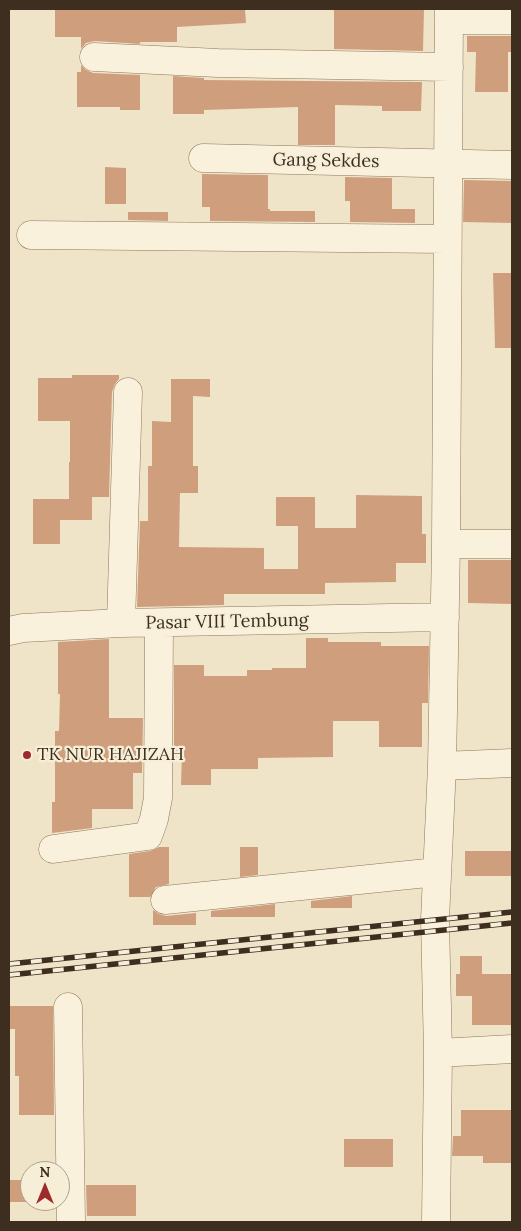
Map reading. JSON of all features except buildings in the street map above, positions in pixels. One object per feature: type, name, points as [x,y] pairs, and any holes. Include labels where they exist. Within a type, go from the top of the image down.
[{"type":"street","points":[[436,1222],[438,1053],[435,920],[442,766],[445,617],[449,14],[512,20]]},
{"type":"street","points":[[94,58],[218,63],[449,67]]},
{"type":"street","name":"Gang Sekdes","points":[[203,158],[512,165]]},
{"type":"street","points":[[31,235],[447,239]]},
{"type":"street","points":[[121,624],[128,392]]},
{"type":"street","points":[[446,544],[512,544]]},
{"type":"street","name":"Pasar VIII Tembung","points":[[9,631],[23,628],[121,624],[445,617]]},
{"type":"street","points":[[53,849],[148,836],[158,798],[159,624]]},
{"type":"street","points":[[442,766],[512,763]]},
{"type":"street","points":[[165,900],[437,872]]},
{"type":"street","points":[[68,1007],[71,1222]]},
{"type":"street","points":[[438,1053],[512,1049]]},
{"type":"railway","points":[[9,964],[512,912]]},
{"type":"railway","points":[[9,975],[512,923]]},
{"type":"place","name":"TK NUR HAJIZAH","points":[[27,755]]}]
